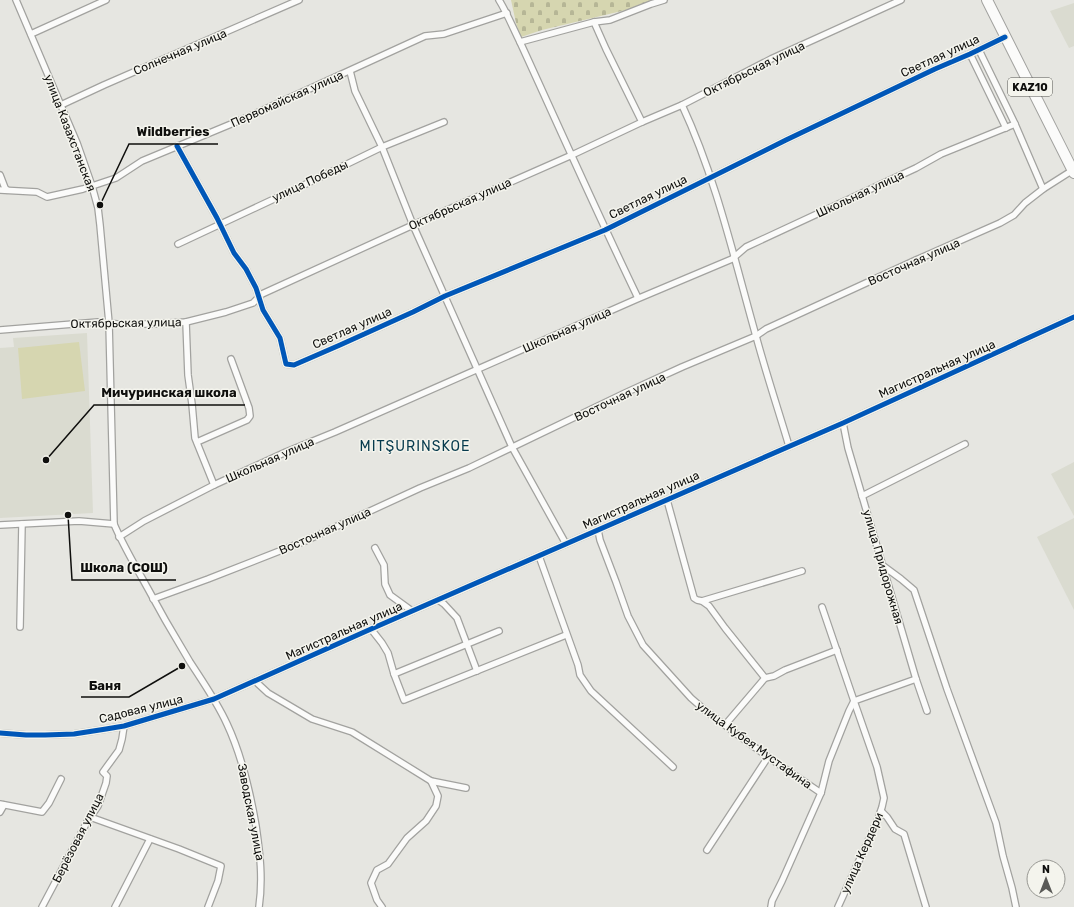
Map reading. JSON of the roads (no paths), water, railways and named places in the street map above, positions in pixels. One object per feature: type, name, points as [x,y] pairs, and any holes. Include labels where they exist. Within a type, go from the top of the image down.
[{"type":"highway","name":"KAZ10","points":[[987,0],[1073,172]]},
{"type":"street","name":"улица Казахстанская","points":[[16,0],[77,143],[98,208],[109,323],[114,524],[119,537],[153,599],[214,700]]},
{"type":"street","points":[[31,34],[106,0]]},
{"type":"street","name":"Солнечная улица","points":[[61,105],[299,0]]},
{"type":"street","points":[[499,0],[507,13],[511,25],[572,155],[605,230],[638,298]]},
{"type":"street","points":[[520,42],[594,22],[610,20],[664,0]]},
{"type":"street","name":"Октябрьская улица","points":[[0,330],[98,322],[117,324],[152,324],[186,322],[226,312],[253,303],[262,294],[682,105],[771,60],[901,0]]},
{"type":"street","name":"Первомайская улица","points":[[0,190],[37,192],[47,197],[82,189],[116,178],[142,161],[248,117],[425,36],[444,34],[507,13]]},
{"type":"street","points":[[594,22],[642,122]]},
{"type":"street","name":"Светлая улица","points":[[259,297],[263,310],[280,338],[286,364],[294,365],[413,312],[445,296],[605,230],[786,140],[928,72],[1006,37]]},
{"type":"street","points":[[979,50],[1015,124],[1043,189]]},
{"type":"street","points":[[970,54],[1006,128]]},
{"type":"street","points":[[350,71],[355,91],[382,147],[413,225],[512,447],[566,544]]},
{"type":"street","points":[[682,105],[691,123],[735,256],[756,336],[789,446]]},
{"type":"street","name":"улица Победы","points":[[178,244],[382,147],[444,122]]},
{"type":"street","name":"Школьная улица","points":[[119,537],[144,521],[214,485],[638,298],[732,259],[746,247],[916,168],[941,154],[1015,124]]},
{"type":"street","points":[[177,146],[220,224],[234,253],[246,269],[259,297]]},
{"type":"street","name":"Восточная улица","points":[[153,599],[208,580],[305,541],[420,488],[469,468],[675,371],[756,336],[766,329],[1000,223],[1014,215],[1025,203],[1043,189],[1073,172]]},
{"type":"street","points":[[0,176],[7,190]]},
{"type":"street","name":"Магистральная улица","points":[[214,700],[371,629],[843,423],[1074,317]]},
{"type":"street","points":[[186,322],[188,375],[195,438],[214,485]]},
{"type":"street","points":[[197,442],[247,420],[250,416],[249,408],[231,359]]},
{"type":"street","name":"улица Придорожная","points":[[843,423],[848,448],[882,565],[916,679],[928,711]]},
{"type":"street","points":[[862,496],[965,444]]},
{"type":"street","points":[[667,500],[694,598],[709,606],[765,678]]},
{"type":"street","points":[[0,525],[79,521],[114,524]]},
{"type":"street","points":[[20,627],[22,524]]},
{"type":"street","name":"улица Кубея Мустафина","points":[[598,530],[600,540],[628,616],[642,645],[691,698],[707,712],[768,757],[821,793]]},
{"type":"street","points":[[375,548],[384,565],[385,584],[390,595],[412,611]]},
{"type":"street","points":[[539,556],[578,665],[580,675],[591,691],[673,768]]},
{"type":"street","points":[[882,565],[901,578],[914,590],[947,689],[996,823],[1016,907]]},
{"type":"street","points":[[702,601],[802,571]]},
{"type":"street","points":[[438,600],[444,604],[456,618],[477,671]]},
{"type":"street","points":[[822,607],[854,701]]},
{"type":"street","points":[[371,629],[388,653],[404,700],[566,635]]},
{"type":"street","points":[[394,674],[499,631]]},
{"type":"street","points":[[725,725],[765,678],[774,676],[785,670],[837,650]]},
{"type":"street","points":[[771,907],[772,901],[821,793],[829,761],[854,701],[916,679]]},
{"type":"street","points":[[255,681],[268,693],[312,719],[352,732],[431,781],[466,788]]},
{"type":"street","name":"Садовая улица","points":[[0,733],[26,735],[74,734],[124,726],[214,700]]},
{"type":"street","name":"Заводская улица","points":[[214,700],[236,744],[249,790],[261,863],[262,882],[259,907]]},
{"type":"street","name":"улица Кердери","points":[[838,907],[881,810],[884,798],[877,767],[854,701]]},
{"type":"street","name":"Берёзовая улица","points":[[42,907],[90,817],[98,806],[106,783],[107,776],[103,772],[119,750],[124,726]]},
{"type":"street","points":[[707,850],[768,757]]},
{"type":"street","points":[[0,812],[2,804],[42,812],[49,803],[61,779]]},
{"type":"street","points":[[382,907],[377,900],[371,883],[377,870],[388,864],[407,838],[426,821],[436,806],[438,796],[431,781]]},
{"type":"street","points":[[881,810],[895,829],[904,834],[926,907]]},
{"type":"street","points":[[90,817],[179,849],[221,866],[218,881],[208,907]]},
{"type":"street","points":[[115,907],[150,839]]},
{"type":"place","name":"Wildberries","points":[[100,205]]},
{"type":"place","name":"Мичуринская школа","points":[[46,460]]},
{"type":"place","name":"Школа (СОШ)","points":[[68,515]]},
{"type":"place","name":"Баня","points":[[182,666]]},
{"type":"district","name":"MITŞURINSKOE","points":[[415,446]]}]
